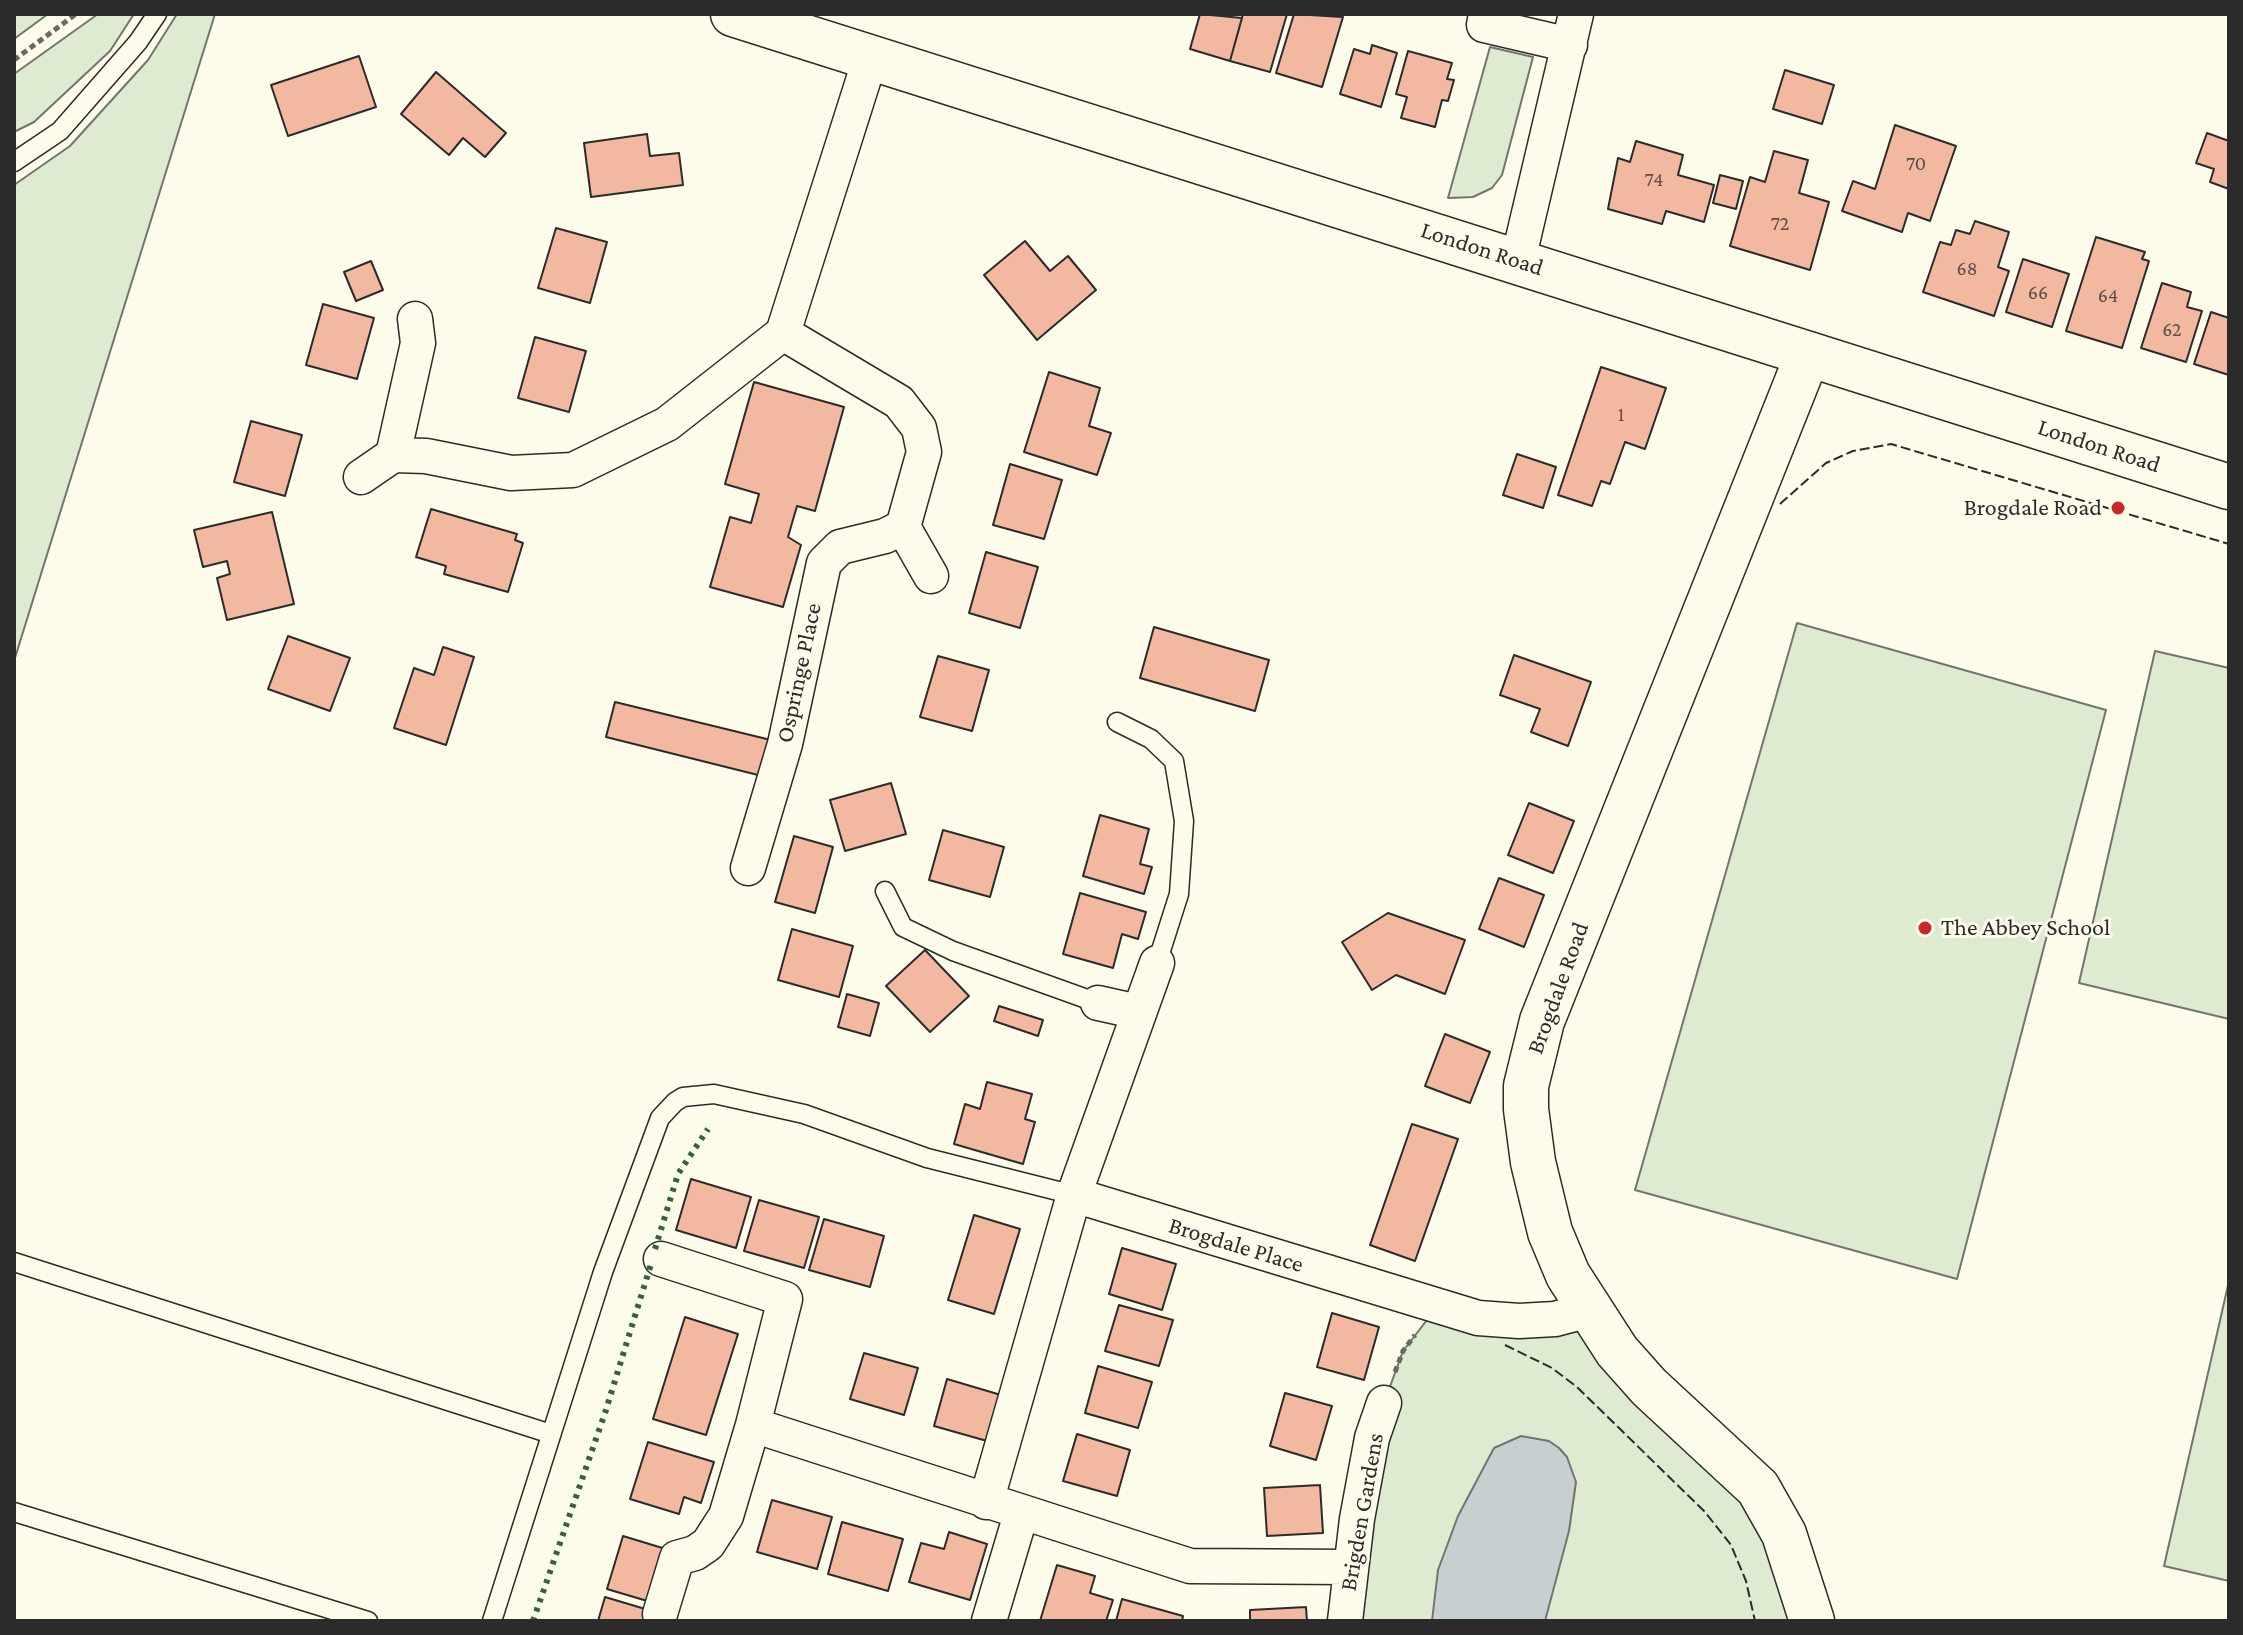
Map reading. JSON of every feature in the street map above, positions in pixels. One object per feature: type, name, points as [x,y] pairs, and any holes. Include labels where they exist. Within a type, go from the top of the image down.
[{"type":"main road","name":"London Road","points":[[733,14],[2229,487]]},
{"type":"main road","name":"Brogdale Road","points":[[1808,354],[1542,1021],[1531,1060],[1526,1109],[1533,1162],[1550,1232],[1568,1275],[1617,1351],[1649,1387],[1758,1488],[1784,1534],[1812,1621]]},
{"type":"street","points":[[1486,14],[1484,25],[1573,29],[1518,260]]},
{"type":"street","points":[[361,477],[393,455],[426,456],[511,473],[573,470],[667,424],[783,333],[871,56]]},
{"type":"street","points":[[393,455],[418,343],[415,319]]},
{"type":"street","points":[[783,333],[899,402],[919,428],[924,452],[903,527],[931,576]]},
{"type":"street","name":"Ospringe Place","points":[[748,868],[785,744],[824,563],[840,547],[885,536],[903,527]]},
{"type":"street","points":[[986,1502],[1074,1195],[1157,963]]},
{"type":"street","points":[[1098,1003],[1139,1012]]},
{"type":"street","name":"Brogdale Place","points":[[1074,1195],[1478,1318],[1519,1321],[1555,1319],[1589,1310]]},
{"type":"street","points":[[660,1614],[677,1558],[695,1553],[708,1544],[726,1516],[785,1299],[661,1259]]},
{"type":"street","name":"Brigden Gardens","points":[[1345,1621],[1350,1567],[1372,1438],[1384,1403]]},
{"type":"street","points":[[753,1425],[1021,1514],[1190,1566],[1350,1567]]},
{"type":"street","points":[[989,1621],[1021,1514]]},
{"type":"lane","points":[[14,162],[60,131],[138,42],[157,14]]},
{"type":"lane","points":[[1117,722],[1151,739],[1174,761],[1182,806],[1184,821],[1179,894],[1157,963]]},
{"type":"lane","points":[[885,891],[903,927],[953,951],[1098,1003]]},
{"type":"lane","points":[[492,1621],[603,1272],[655,1130],[667,1108],[683,1097],[714,1094],[804,1114],[927,1158],[1074,1195]]},
{"type":"lane","points":[[14,1262],[551,1434]]},
{"type":"lane","points":[[14,1512],[368,1621]]},
{"type":"path","points":[[14,60],[76,14]]},
{"type":"path","points":[[1384,1403],[1403,1351],[1437,1307]]},
{"type":"green space","points":[[14,14],[48,14],[14,39]]},
{"type":"green space","points":[[98,14],[134,14],[110,51],[34,122],[14,132],[14,74]]},
{"type":"green space","points":[[177,14],[215,14],[14,661],[14,185],[70,146],[148,60]]},
{"type":"green space","points":[[1490,47],[1533,57],[1502,175],[1492,188],[1473,197],[1448,198]]},
{"type":"green space","points":[[1797,623],[2106,710],[1957,1279],[1635,1190]]},
{"type":"green space","points":[[2155,651],[2229,668],[2229,1019],[2079,983]]},
{"type":"green space","points":[[2229,1281],[2229,1581],[2164,1566]]},
{"type":"green space","points":[[1437,1307],[1589,1310],[1707,1439],[1812,1621],[1345,1621],[1384,1403],[1403,1351]]},
{"type":"shaded area","points":[[1521,1436],[1549,1441],[1559,1448],[1567,1457],[1576,1482],[1569,1531],[1545,1621],[1432,1621],[1438,1570],[1458,1516],[1494,1448]]},
{"type":"building","points":[[1200,14],[1242,18],[1230,61],[1190,49]]},
{"type":"building","points":[[1243,14],[1287,14],[1270,72],[1230,61]]},
{"type":"building","points":[[1294,14],[1343,17],[1322,87],[1276,73]]},
{"type":"building","points":[[1372,45],[1397,53],[1381,107],[1340,94],[1354,49],[1370,54]]},
{"type":"building","points":[[1408,51],[1452,63],[1447,79],[1454,80],[1448,101],[1442,100],[1435,127],[1401,118],[1407,97],[1396,94]]},
{"type":"building","points":[[359,56],[376,107],[288,136],[271,85]]},
{"type":"building","points":[[1785,70],[1834,85],[1822,124],[1773,109]]},
{"type":"building","points":[[436,72],[506,133],[485,157],[463,138],[449,155],[401,114]]},
{"type":"building","points":[[1895,125],[1956,146],[1930,221],[1908,213],[1902,232],[1842,211],[1853,181],[1875,189]]},
{"type":"building","points":[[2207,133],[2229,141],[2229,189],[2210,182],[2214,169],[2196,163]]},
{"type":"building","points":[[647,134],[650,156],[679,153],[683,185],[591,197],[584,143]]},
{"type":"building","points":[[1636,141],[1683,155],[1678,175],[1714,185],[1704,222],[1666,211],[1662,224],[1608,209],[1618,158],[1630,162]]},
{"type":"building","points":[[1774,151],[1808,160],[1799,193],[1829,202],[1810,270],[1730,246],[1750,177],[1765,182]]},
{"type":"building","points":[[1720,175],[1743,181],[1736,209],[1713,203]]},
{"type":"building","points":[[1975,221],[2009,232],[1998,267],[2009,271],[1994,316],[1923,292],[1940,242],[1951,245],[1956,230],[1970,234]]},
{"type":"building","points":[[556,228],[607,242],[590,303],[538,288]]},
{"type":"building","points":[[2096,237],[2145,252],[2142,259],[2149,261],[2122,348],[2066,331]]},
{"type":"building","points":[[1025,241],[1050,271],[1068,256],[1096,290],[1037,340],[984,275]]},
{"type":"building","points":[[2023,259],[2069,274],[2052,327],[2006,312]]},
{"type":"building","points":[[371,261],[383,290],[356,301],[344,272]]},
{"type":"building","points":[[2162,283],[2191,292],[2187,307],[2202,311],[2186,362],[2141,348]]},
{"type":"building","points":[[323,304],[374,318],[357,379],[306,365]]},
{"type":"building","points":[[2211,312],[2229,318],[2229,375],[2194,364]]},
{"type":"building","points":[[535,337],[586,351],[569,412],[518,398]]},
{"type":"building","points":[[1601,367],[1666,388],[1645,449],[1625,442],[1610,484],[1601,481],[1592,506],[1558,495]]},
{"type":"building","points":[[1049,372],[1100,388],[1089,426],[1111,433],[1097,475],[1024,452]]},
{"type":"building","points":[[754,382],[844,407],[815,511],[797,506],[788,537],[801,545],[783,607],[710,587],[730,517],[751,523],[759,494],[725,484]]},
{"type":"building","points":[[251,421],[302,435],[285,496],[234,482]]},
{"type":"building","points":[[1517,454],[1556,467],[1543,508],[1503,495]]},
{"type":"building","points":[[1010,464],[1062,480],[1044,539],[993,525]]},
{"type":"building","points":[[431,509],[517,534],[515,540],[523,543],[508,592],[444,574],[446,566],[416,557]]},
{"type":"building","points":[[272,512],[294,604],[227,620],[217,578],[230,574],[227,561],[203,567],[194,530]]},
{"type":"building","points":[[986,552],[1038,567],[1020,628],[969,613]]},
{"type":"building","points":[[1154,627],[1269,660],[1255,711],[1140,678]]},
{"type":"building","points":[[288,636],[350,658],[330,711],[268,689]]},
{"type":"building","points":[[443,647],[474,657],[446,745],[394,728],[414,668],[434,675]]},
{"type":"building","points":[[1514,655],[1591,682],[1568,746],[1531,732],[1540,709],[1500,695]]},
{"type":"building","points":[[938,656],[989,670],[972,731],[920,717]]},
{"type":"building","points":[[615,702],[775,741],[766,777],[606,737]]},
{"type":"building","points":[[891,783],[906,834],[845,851],[830,800]]},
{"type":"building","points":[[1529,803],[1574,821],[1553,873],[1508,855]]},
{"type":"building","points":[[1100,815],[1149,829],[1140,864],[1152,867],[1144,894],[1083,876]]},
{"type":"building","points":[[943,830],[1004,847],[990,897],[929,880]]},
{"type":"building","points":[[794,836],[833,847],[815,913],[775,902]]},
{"type":"building","points":[[1499,878],[1544,895],[1524,947],[1479,929]]},
{"type":"building","points":[[1080,893],[1146,912],[1138,939],[1122,934],[1113,968],[1063,954]]},
{"type":"building","points":[[1388,913],[1465,940],[1445,994],[1396,975],[1372,990],[1342,942]]},
{"type":"building","points":[[792,929],[853,946],[839,997],[778,980]]},
{"type":"building","points":[[925,950],[969,996],[930,1032],[886,986]]},
{"type":"building","points":[[847,994],[879,1003],[870,1036],[838,1027]]},
{"type":"building","points":[[999,1006],[1043,1020],[1038,1036],[994,1021]]},
{"type":"building","points":[[1445,1034],[1490,1052],[1470,1103],[1425,1086]]},
{"type":"building","points":[[987,1082],[1032,1094],[1025,1119],[1035,1122],[1023,1164],[954,1144],[965,1104],[980,1109]]},
{"type":"building","points":[[1412,1124],[1458,1139],[1415,1261],[1370,1245]]},
{"type":"building","points":[[691,1179],[751,1197],[736,1248],[676,1230]]},
{"type":"building","points":[[759,1200],[819,1217],[804,1268],[744,1251]]},
{"type":"building","points":[[974,1215],[1020,1229],[994,1314],[948,1300]]},
{"type":"building","points":[[824,1219],[884,1236],[870,1287],[809,1270]]},
{"type":"building","points":[[1122,1248],[1176,1264],[1162,1310],[1109,1294]]},
{"type":"building","points":[[1119,1305],[1173,1320],[1159,1366],[1105,1351]]},
{"type":"building","points":[[1332,1313],[1379,1327],[1364,1380],[1317,1367]]},
{"type":"building","points":[[685,1317],[738,1334],[706,1435],[653,1419]]},
{"type":"building","points":[[864,1353],[918,1368],[904,1415],[850,1399]]},
{"type":"building","points":[[1098,1366],[1152,1382],[1138,1428],[1085,1413]]},
{"type":"building","points":[[947,1379],[1001,1395],[987,1441],[934,1426]]},
{"type":"building","points":[[1285,1393],[1332,1406],[1316,1460],[1270,1446]]},
{"type":"building","points":[[1077,1434],[1130,1450],[1117,1496],[1063,1481]]},
{"type":"building","points":[[648,1442],[714,1462],[701,1503],[684,1497],[679,1514],[630,1499]]},
{"type":"building","points":[[1320,1485],[1323,1533],[1267,1536],[1264,1488]]},
{"type":"building","points":[[772,1500],[832,1517],[817,1569],[757,1552]]},
{"type":"building","points":[[842,1522],[903,1539],[888,1591],[828,1574]]},
{"type":"building","points":[[949,1532],[987,1544],[970,1600],[909,1582],[921,1543],[944,1549]]},
{"type":"building","points":[[623,1536],[669,1550],[654,1603],[607,1589]]},
{"type":"building","points":[[1057,1565],[1095,1576],[1090,1593],[1113,1600],[1106,1621],[1040,1621]]},
{"type":"building","points":[[605,1597],[652,1611],[649,1621],[598,1621]]},
{"type":"building","points":[[1122,1599],[1183,1616],[1182,1621],[1116,1621]]},
{"type":"building","points":[[1306,1607],[1307,1621],[1250,1621],[1250,1610]]},
{"type":"hedge","points":[[655,1249],[678,1174],[708,1129]]},
{"type":"hedge","points":[[533,1621],[605,1413],[651,1264]]},
{"type":"fence","points":[[1780,504],[1826,463],[1853,451],[1891,444],[2229,544]]},
{"type":"fence","points":[[1505,1345],[1552,1368],[1577,1387],[1705,1512],[1731,1545],[1746,1581],[1755,1621]]},
{"type":"place","name":"Brogdale Road","points":[[2118,508]]},
{"type":"place","name":"The Abbey School","points":[[1925,928]]}]
